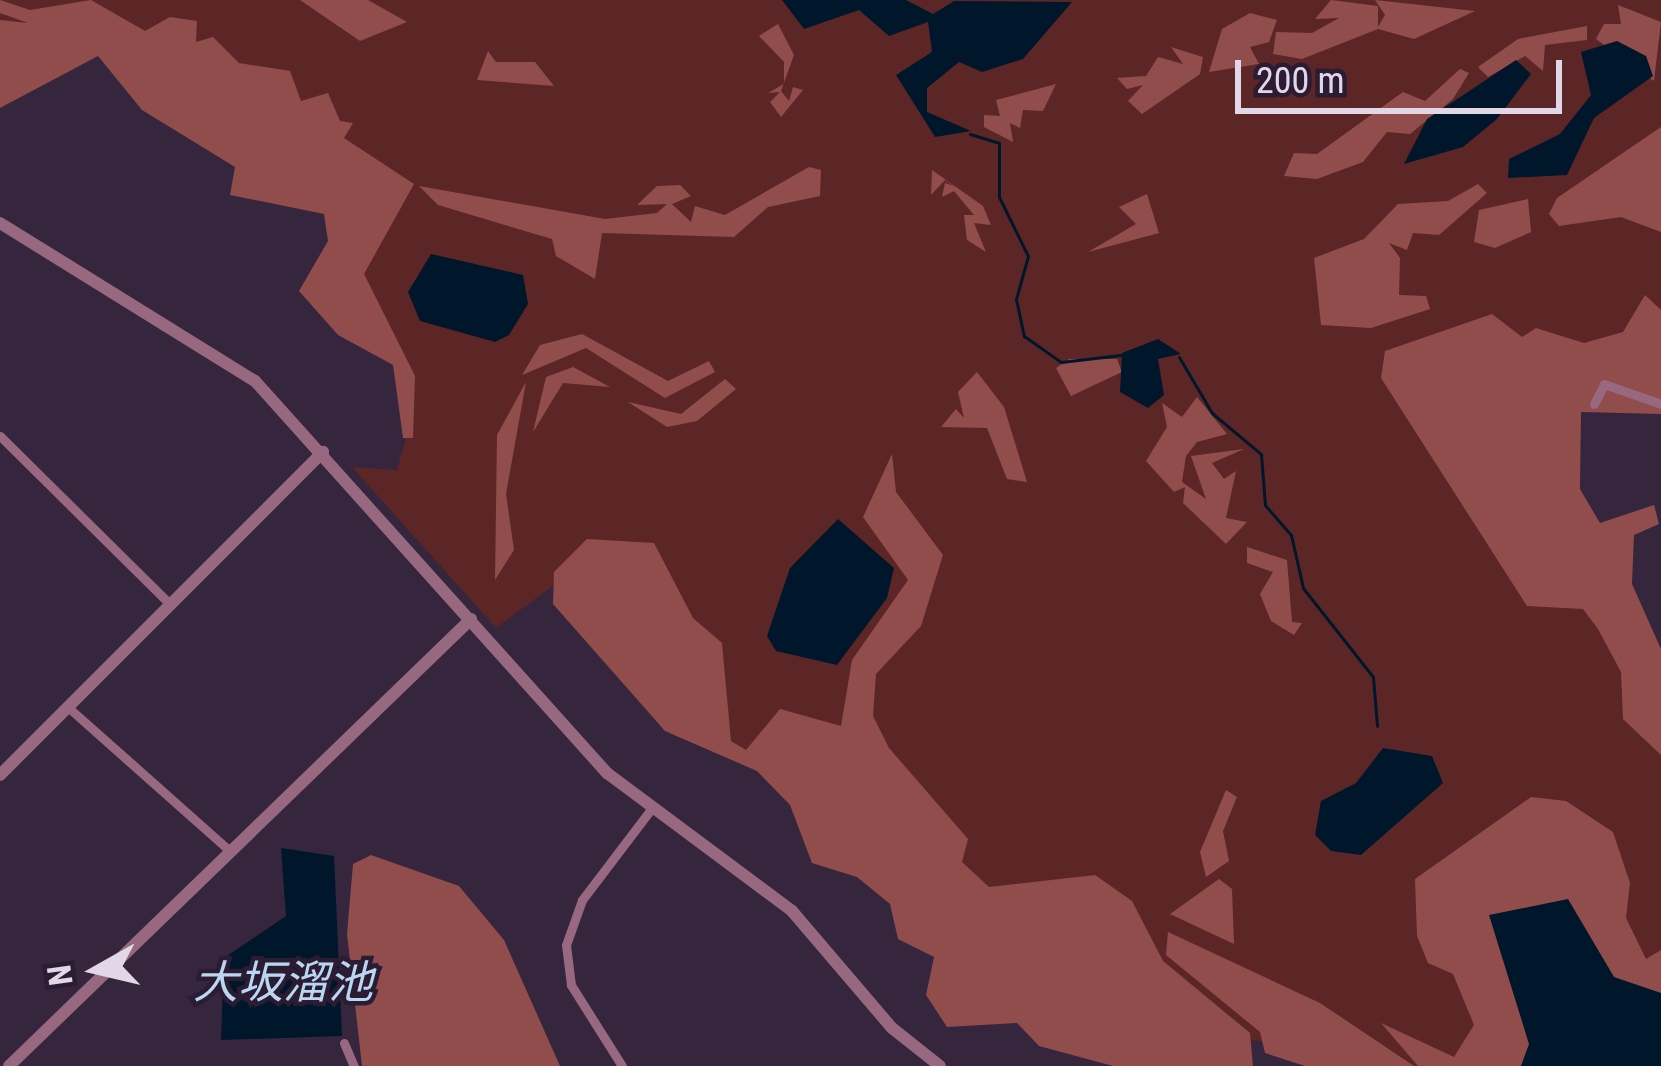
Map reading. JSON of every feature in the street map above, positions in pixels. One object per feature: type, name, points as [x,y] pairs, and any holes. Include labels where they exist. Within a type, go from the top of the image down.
[{"type":"street","points":[[0,224],[255,381],[651,808],[792,911],[892,1028],[940,1066]]},
{"type":"street","points":[[1594,404],[1604,384],[1661,404]]},
{"type":"street","points":[[0,436],[171,605]]},
{"type":"street","points":[[0,775],[323,452]]},
{"type":"street","points":[[9,1066],[471,619]]},
{"type":"street","points":[[70,709],[231,852]]},
{"type":"street","points":[[622,1066],[571,986],[566,945],[582,899],[651,808]]},
{"type":"street","points":[[344,1043],[354,1066]]},
{"type":"shaded area","points":[[0,0],[1661,0],[1661,361],[1562,381],[1552,507],[1661,693],[1661,1066],[1356,1066],[1324,1045],[1120,1032],[775,784],[554,585],[496,628],[352,467],[397,470],[412,417],[404,361],[321,291],[361,200],[90,25],[0,83]]},
{"type":"shaded area","points":[[0,0],[30,10],[91,0],[145,31],[170,17],[197,21],[196,42],[213,37],[239,63],[290,71],[301,101],[328,93],[340,121],[353,123],[344,138],[414,184],[364,274],[415,376],[413,438],[403,438],[393,365],[338,335],[299,291],[328,241],[324,214],[230,195],[235,167],[142,110],[98,56],[0,108],[0,20],[28,23],[0,13]]},
{"type":"shaded area","points":[[300,0],[368,0],[407,22],[360,41]]},
{"type":"shaded area","points":[[1331,0],[1378,6],[1378,27],[1385,15],[1375,0],[1475,11],[1414,39],[1378,29],[1302,59],[1273,54],[1276,32],[1312,33],[1339,18],[1315,19]]},
{"type":"shaded area","points":[[1618,5],[1661,22],[1654,81],[1596,39],[1604,24],[1621,24]]},
{"type":"shaded area","points":[[1250,13],[1277,20],[1269,42],[1250,47],[1259,64],[1209,72],[1222,29]]},
{"type":"shaded area","points":[[778,24],[794,55],[784,83],[784,62],[759,36]]},
{"type":"shaded area","points":[[1587,26],[1587,40],[1545,45],[1543,71],[1525,56],[1488,77],[1478,67],[1518,39]]},
{"type":"shaded area","points":[[1171,47],[1203,57],[1200,74],[1142,114],[1128,101],[1143,85],[1127,89],[1117,78],[1146,76],[1158,57],[1183,64]]},
{"type":"shaded area","points":[[488,51],[496,62],[535,62],[554,86],[477,80]]},
{"type":"shaded area","points":[[1460,69],[1469,73],[1453,99],[1410,134],[1387,132],[1363,162],[1317,179],[1284,176],[1294,153],[1317,154],[1403,92],[1425,101]]},
{"type":"shaded area","points":[[783,84],[781,91],[789,101],[793,87],[803,90],[781,117],[770,102],[780,92],[768,93]]},
{"type":"shaded area","points":[[1056,84],[1043,111],[1023,110],[1020,128],[1010,123],[1013,142],[984,127],[984,115],[1000,116],[996,100]]},
{"type":"shaded area","points":[[1661,127],[1661,232],[1621,217],[1559,226],[1549,214],[1557,198]]},
{"type":"shaded area","points":[[809,167],[821,170],[820,196],[768,207],[734,237],[602,233],[595,279],[556,256],[552,239],[438,205],[419,186],[605,219],[657,213],[667,204],[637,205],[657,186],[680,185],[691,196],[672,204],[691,222],[695,206],[725,215]]},
{"type":"shaded area","points":[[932,170],[983,206],[991,225],[974,223],[986,252],[967,240],[964,215],[974,215],[954,191],[942,197],[945,183],[954,186],[945,180],[931,195]]},
{"type":"shaded area","points":[[1478,184],[1487,193],[1439,235],[1413,233],[1407,250],[1389,243],[1400,258],[1399,295],[1426,296],[1430,309],[1371,328],[1321,325],[1314,258],[1364,239],[1398,204],[1448,201]]},
{"type":"shaded area","points":[[1147,194],[1159,233],[1088,252],[1136,224],[1119,207]]},
{"type":"shaded area","points":[[1528,199],[1531,232],[1495,248],[1474,242],[1479,210]]},
{"type":"shaded area","points":[[1645,295],[1661,310],[1661,414],[1581,412],[1580,489],[1600,523],[1654,505],[1659,524],[1634,535],[1632,584],[1661,649],[1661,755],[1623,719],[1621,672],[1598,629],[1583,609],[1527,606],[1381,378],[1385,351],[1492,314],[1522,337],[1536,328],[1584,343],[1623,332]]},
{"type":"shaded area","points":[[582,334],[668,381],[709,361],[715,372],[665,398],[586,348],[522,375],[540,345]]},
{"type":"shaded area","points":[[1069,359],[1117,359],[1122,372],[1071,396],[1056,368]]},
{"type":"shaded area","points":[[573,367],[610,387],[563,383],[533,432],[546,377]]},
{"type":"shaded area","points":[[977,372],[1004,407],[1027,482],[1007,479],[987,428],[941,427],[956,409],[964,418],[958,392]]},
{"type":"shaded area","points":[[725,379],[736,389],[697,421],[667,427],[628,402],[681,414]]},
{"type":"shaded area","points":[[526,382],[506,494],[514,550],[495,580],[497,435]]},
{"type":"shaded area","points":[[1197,397],[1227,434],[1197,442],[1186,456],[1182,482],[1206,499],[1191,456],[1244,449],[1212,463],[1224,479],[1236,471],[1226,518],[1247,522],[1226,544],[1183,503],[1185,487],[1174,492],[1146,461],[1167,427],[1162,403],[1182,417]]},
{"type":"shaded area","points":[[892,454],[896,492],[943,555],[921,626],[876,674],[873,716],[889,748],[968,839],[962,862],[989,887],[1095,875],[1132,901],[1163,961],[1250,1033],[1253,1066],[1113,1066],[1039,1046],[1017,1023],[947,1027],[926,995],[934,957],[898,939],[890,904],[857,877],[812,863],[790,805],[757,771],[665,731],[553,604],[554,572],[587,539],[654,543],[693,618],[722,643],[731,741],[746,750],[780,709],[841,726],[852,660],[908,580],[863,517]]},
{"type":"shaded area","points":[[1247,547],[1287,560],[1292,622],[1302,623],[1294,635],[1271,621],[1260,594],[1273,572],[1247,563]]},
{"type":"shaded area","points":[[1226,790],[1237,797],[1223,831],[1229,861],[1206,877],[1200,852]]},
{"type":"shaded area","points":[[1531,797],[1566,801],[1613,832],[1630,883],[1626,918],[1646,959],[1661,950],[1661,1007],[1537,1045],[1530,1066],[1418,1066],[1381,1023],[1454,1057],[1474,1025],[1453,974],[1428,963],[1417,936],[1415,879]]},
{"type":"shaded area","points":[[371,855],[459,886],[504,940],[560,1066],[362,1066],[347,934],[353,864]]},
{"type":"shaded area","points":[[1219,879],[1232,889],[1234,944],[1170,914]]},
{"type":"shaded area","points":[[1168,932],[1320,1003],[1414,1066],[1305,1066],[1265,1053],[1260,1032],[1166,955]]},
{"type":"water","points":[[782,0],[906,0],[933,14],[954,1],[1072,2],[1023,59],[982,72],[959,62],[927,88],[927,112],[971,131],[935,137],[896,75],[932,52],[928,22],[889,36],[859,10],[804,29]]},
{"type":"water","points":[[1617,41],[1646,56],[1653,76],[1594,118],[1567,175],[1508,178],[1509,159],[1560,134],[1591,95],[1581,52]]},
{"type":"water","points":[[1516,60],[1531,74],[1497,119],[1463,147],[1404,164],[1427,119]]},
{"type":"water","points":[[431,254],[523,275],[528,304],[509,335],[495,342],[420,321],[408,292]]},
{"type":"water","points":[[1158,339],[1181,354],[1158,359],[1164,395],[1148,408],[1120,392],[1122,353]]},
{"type":"water","points":[[838,519],[894,568],[887,598],[837,665],[776,651],[767,636],[790,568]]},
{"type":"water","points":[[1383,748],[1432,756],[1443,783],[1361,855],[1331,851],[1315,835],[1321,801],[1356,783]]},
{"type":"water","name":"大坂溜池","points":[[281,848],[334,856],[342,1036],[221,1040],[224,958],[286,916]]},
{"type":"water","points":[[1568,899],[1614,977],[1661,993],[1661,1066],[1521,1066],[1529,1044],[1489,915]]},
{"type":"waterway","points":[[970,134],[999,143],[999,197],[1028,256],[1016,299],[1024,336],[1061,362],[1121,355]]},
{"type":"waterway","points":[[1179,357],[1212,413],[1261,454],[1265,505],[1291,535],[1303,588],[1373,677],[1377,726]]}]
